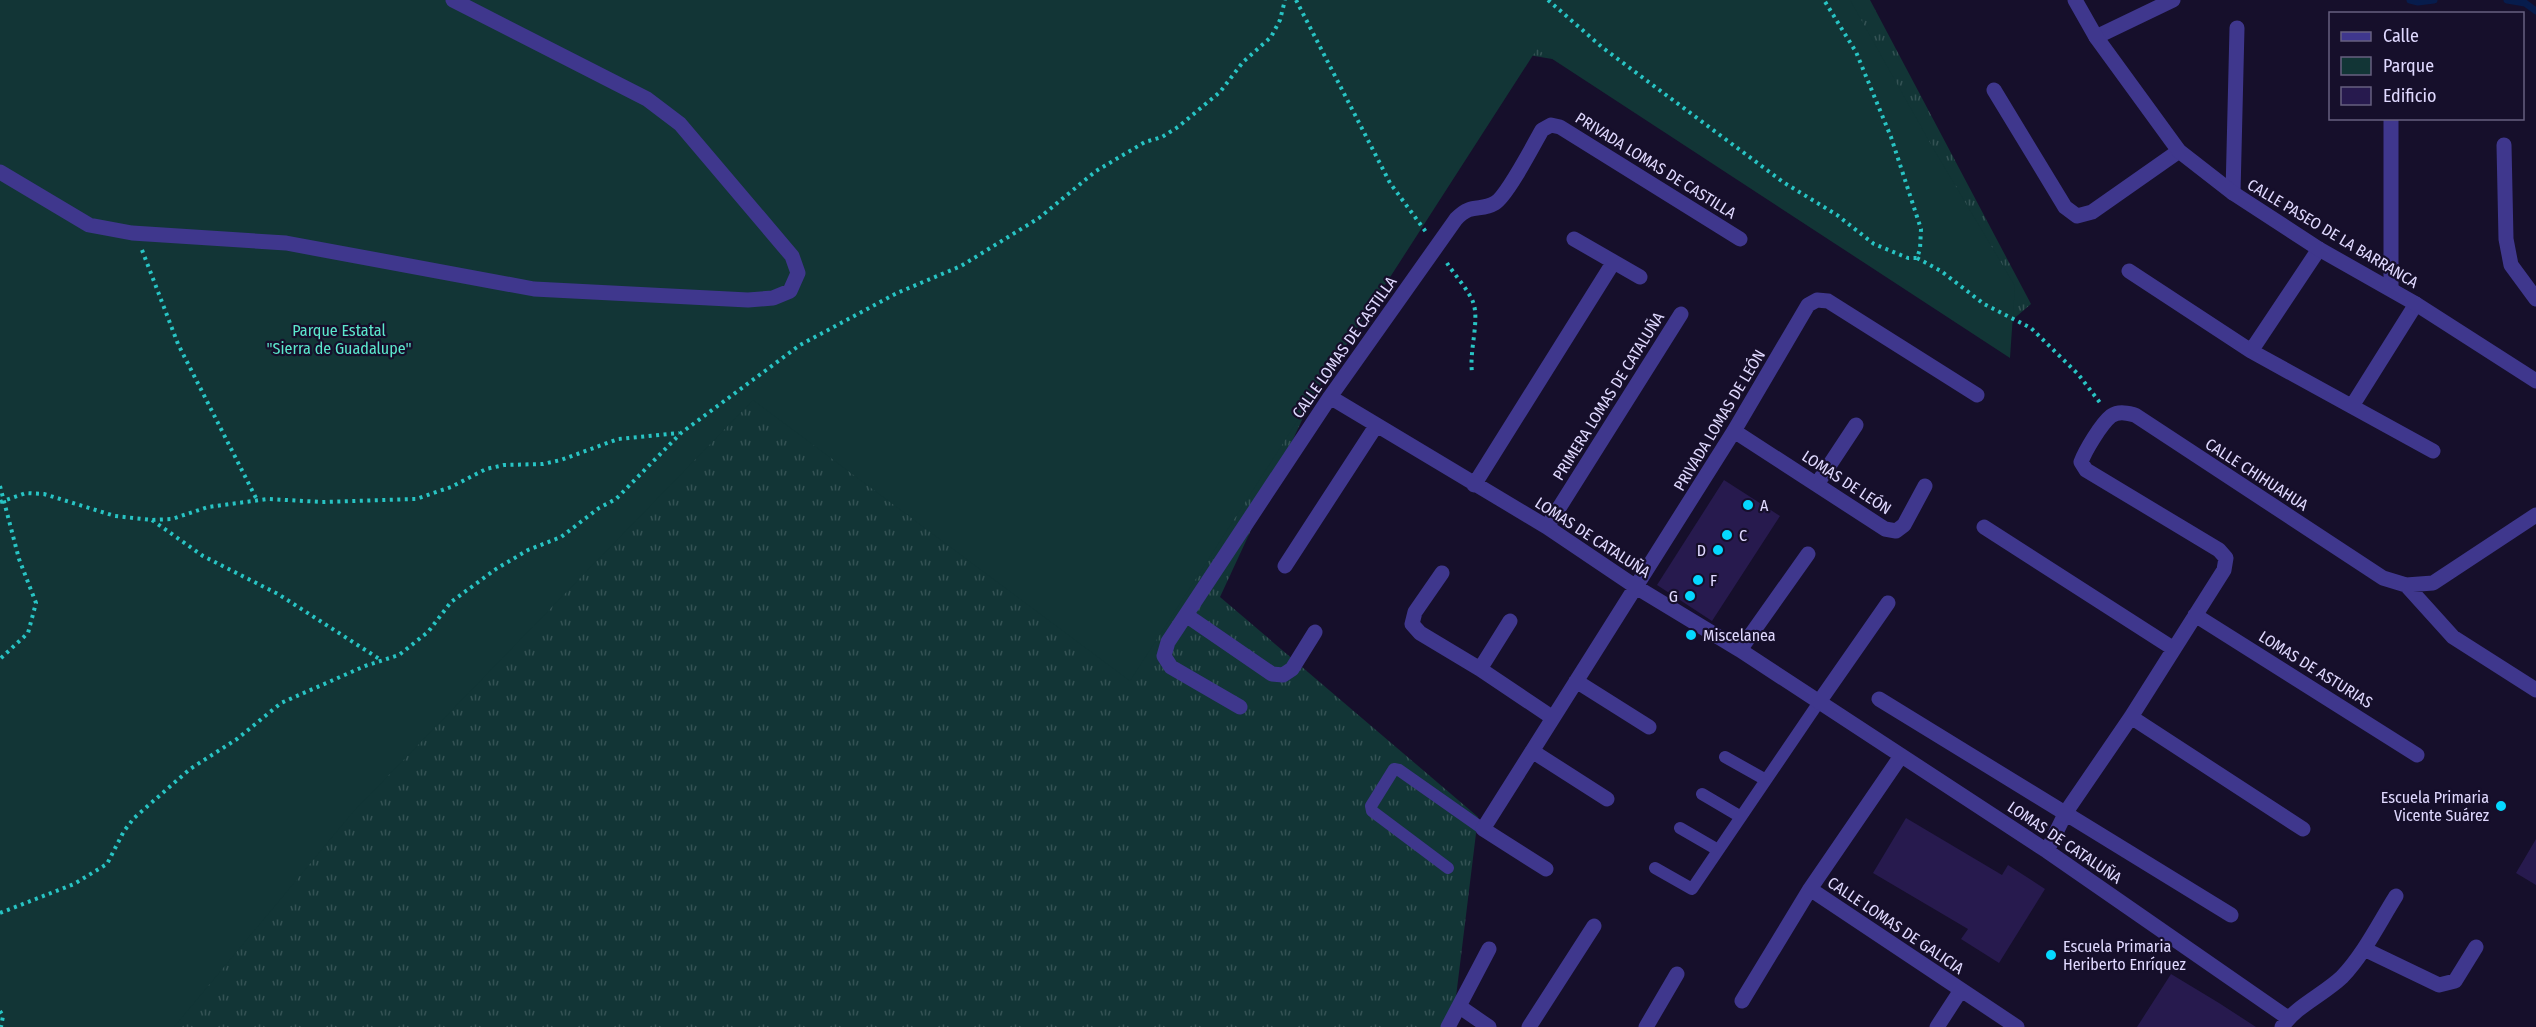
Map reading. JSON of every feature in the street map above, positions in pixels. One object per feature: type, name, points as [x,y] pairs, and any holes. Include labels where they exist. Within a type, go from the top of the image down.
[{"type":"street","points":[[0,172],[90,225],[132,233],[286,243],[534,289],[748,300],[773,298],[790,291],[798,273],[792,256],[680,124],[647,99],[453,0]]},
{"type":"street","name":"CALLE PASEO DE LA BARRANCA","points":[[2075,0],[2096,37],[2179,151],[2233,194],[2319,249],[2416,304],[2536,381]]},
{"type":"street","points":[[2096,37],[2173,0]]},
{"type":"street","points":[[2233,194],[2237,28]]},
{"type":"street","points":[[1994,90],[2065,207],[2077,216],[2092,212],[2179,151]]},
{"type":"street","points":[[2391,120],[2391,290]]},
{"type":"street","name":"CALLE LOMAS DE CASTILLA","points":[[1240,707],[1171,667],[1164,656],[1168,642],[1330,397],[1437,247],[1466,209],[1495,203],[1503,194],[1542,130],[1551,125]]},
{"type":"street","name":"PRIVADA LOMAS DE CASTILLA","points":[[1551,125],[1560,127],[1740,238]]},
{"type":"street","points":[[2504,144],[2506,239],[2511,265],[2536,298]]},
{"type":"street","points":[[1574,239],[1640,277]]},
{"type":"street","points":[[2251,351],[2319,249]]},
{"type":"street","points":[[1474,485],[1613,263]]},
{"type":"street","points":[[2129,271],[2251,351],[2433,451]]},
{"type":"street","name":"PRIVADA LOMAS DE LEÓN","points":[[1483,829],[1734,431],[1808,305],[1817,300],[1828,301],[1977,395]]},
{"type":"street","points":[[2352,406],[2416,304]]},
{"type":"street","name":"PRIMERA LOMAS DE CATALUÑA","points":[[1547,527],[1681,314]]},
{"type":"street","name":"LOMAS DE CATALUÑA","points":[[1330,397],[1547,527],[1636,587],[1740,650],[2047,851],[2285,1022]]},
{"type":"street","name":"CALLE CHIHUAHUA","points":[[2110,417],[2123,412],[2135,415],[2383,578],[2406,585],[2433,583],[2536,515]]},
{"type":"street","points":[[2047,851],[2066,812],[2131,717],[2224,570],[2226,558],[2219,550],[2086,470],[2081,462],[2085,452],[2110,417]]},
{"type":"street","points":[[1817,484],[1856,425]]},
{"type":"street","points":[[1285,566],[1376,426]]},
{"type":"street","name":"LOMAS DE LEÓN","points":[[1734,431],[1885,529],[1896,531],[1904,525],[1924,486]]},
{"type":"street","points":[[1984,527],[2174,648]]},
{"type":"street","points":[[1740,650],[1808,554]]},
{"type":"street","points":[[1442,573],[1414,612],[1412,624],[1420,633],[1480,669],[1553,718]]},
{"type":"street","points":[[2406,585],[2453,637],[2536,690]]},
{"type":"street","points":[[1819,702],[1888,603]]},
{"type":"street","points":[[1186,615],[1272,674],[1283,675],[1292,669],[1315,632]]},
{"type":"street","name":"LOMAS DE ASTURIAS","points":[[2195,615],[2417,755]]},
{"type":"street","points":[[1480,669],[1510,621]]},
{"type":"street","points":[[1576,681],[1649,727]]},
{"type":"street","points":[[1879,699],[2231,915]]},
{"type":"street","points":[[2131,717],[2303,829]]},
{"type":"street","points":[[1532,751],[1607,799]]},
{"type":"street","name":"CALLE LOMAS DE GALICIA","points":[[1742,1001],[1810,889],[1901,756]]},
{"type":"street","points":[[1483,829],[1546,869]]},
{"type":"street","name":"CALLE LOMAS DE GALICIA","points":[[1810,889],[2017,1027]]},
{"type":"street","points":[[2285,1022],[2344,974],[2364,949],[2396,896]]},
{"type":"street","points":[[1529,1027],[1594,926]]},
{"type":"street","points":[[2364,949],[2439,985],[2455,981],[2476,947]]},
{"type":"street","points":[[1448,1027],[1489,949]]},
{"type":"street","points":[[1646,1027],[1677,974]]},
{"type":"street","name":"CALLE LOMAS DE GALICIA","points":[[1937,1027],[1961,990]]},
{"type":"street","points":[[1460,1007],[1489,1027]]},
{"type":"lane","points":[[1655,868],[1692,889],[1819,702]]},
{"type":"lane","points":[[1725,757],[1766,780]]},
{"type":"lane","points":[[1448,868],[1372,811],[1371,806],[1394,769],[1399,770],[1483,829]]},
{"type":"lane","points":[[1702,794],[1741,817]]},
{"type":"lane","points":[[1680,828],[1718,850]]},
{"type":"path","points":[[0,914],[74,884],[107,864],[124,831],[134,818],[190,769],[237,739],[281,703],[399,655],[428,632],[451,602],[496,569],[528,550],[561,537],[599,508],[616,499],[681,433],[800,345],[905,289],[961,266],[1039,218],[1096,171],[1145,142],[1162,137],[1178,128],[1220,92],[1243,62],[1271,37],[1280,20],[1285,0]]},
{"type":"path","points":[[1296,0],[1390,183],[1473,301],[1470,352],[1472,372]]},
{"type":"path","points":[[1548,0],[1603,48],[1783,182],[1837,215],[1874,244],[1908,258],[1917,258],[1941,271],[1984,304],[2031,328],[2078,374],[2110,417]]},
{"type":"path","points":[[1824,0],[1856,52],[1891,136],[1921,229],[1917,258]]},
{"type":"path","points":[[132,233],[141,247],[178,344],[257,500]]},
{"type":"path","points":[[2,501],[26,493],[44,494],[115,516],[152,520],[172,519],[208,507],[257,500],[322,502],[416,499],[451,487],[486,469],[504,465],[543,464],[561,460],[618,439],[681,433]]},
{"type":"path","points":[[0,486],[2,501],[19,559],[36,603],[28,633],[0,659]]},
{"type":"path","points":[[152,520],[203,556],[278,594],[382,661]]},
{"type":"path","points":[[0,1011],[3,1016],[1,1027]]},
{"type":"green space","name":"Parque Estatal \"Sierra de Guadalupe\"","points":[[0,0],[1870,0],[2031,304],[1990,339],[1570,62],[1511,52],[1391,228],[1220,597],[1478,817],[1455,1005],[1442,1027],[0,1027]]},
{"type":"green space","name":"Parque Estatal \"Sierra de Guadalupe\"","points":[[0,0],[1850,0],[1933,148],[2015,286],[2010,358],[1537,49],[1130,681],[753,400],[353,812],[174,1027],[0,1027]]},
{"type":"building","points":[[1724,480],[1780,516],[1712,621],[1657,585]]},
{"type":"building","points":[[1906,818],[2002,875],[2008,865],[2045,889],[1999,963],[1961,939],[1968,929],[1873,873]]},
{"type":"building","points":[[2536,839],[2536,885],[2516,873]]},
{"type":"building","points":[[2171,974],[2219,1003],[2256,1027],[2137,1027]]},
{"type":"waterway","points":[[2410,0],[2418,2],[2434,0]]},
{"type":"waterway","points":[[2507,0],[2525,3],[2536,11]]},
{"type":"place","name":"A","points":[[1748,505]]},
{"type":"place","name":"C","points":[[1727,535]]},
{"type":"place","name":"D","points":[[1718,550]]},
{"type":"place","name":"F","points":[[1698,580]]},
{"type":"place","name":"G","points":[[1690,596]]},
{"type":"place","name":"Miscelanea","points":[[1691,635]]},
{"type":"place","name":"Escuela Primaria Vicente Suárez","points":[[2501,806]]},
{"type":"place","name":"Escuela Primaria Heriberto Enríquez","points":[[2051,955]]}]
